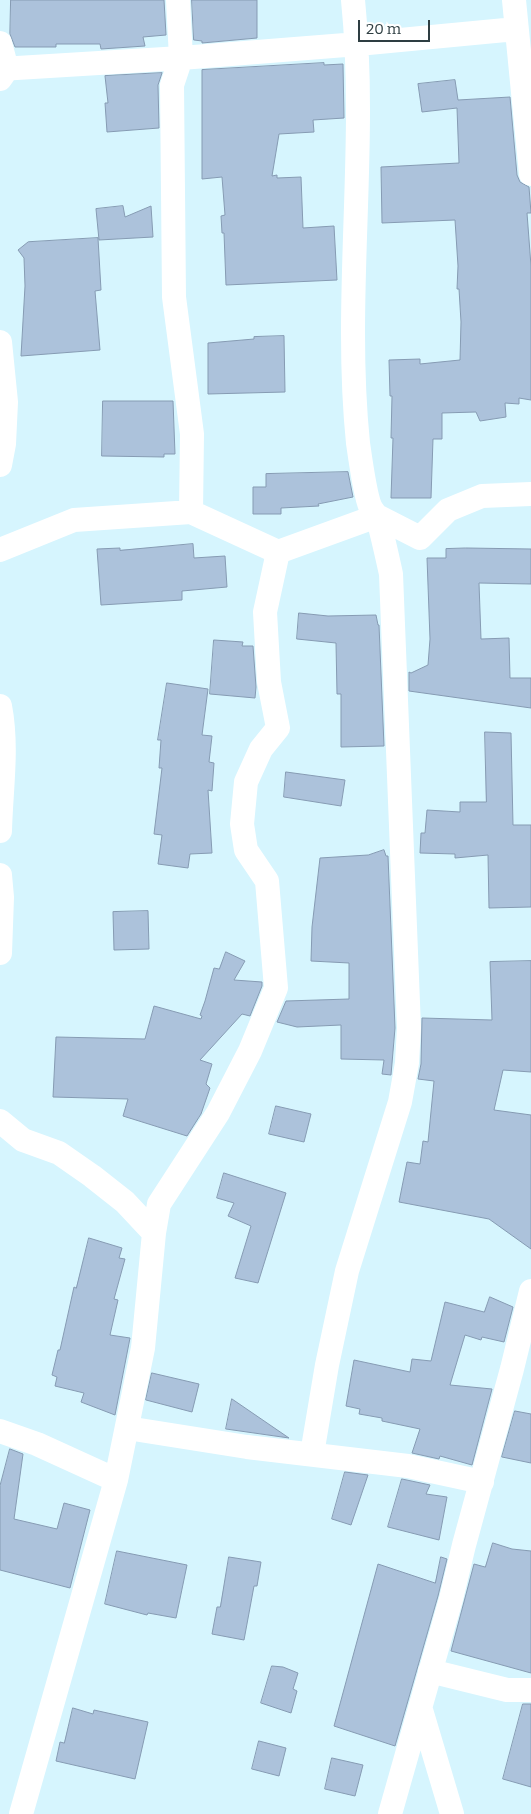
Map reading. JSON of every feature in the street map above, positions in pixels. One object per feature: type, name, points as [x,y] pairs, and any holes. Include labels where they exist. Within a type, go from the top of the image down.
[{"type":"street","points":[[178,0],[181,58],[172,85],[174,297],[192,434],[191,512]]},
{"type":"street","points":[[312,1454],[327,1365],[348,1271],[400,1102],[408,1063],[409,1028],[391,574],[377,516],[370,507],[358,444],[356,410],[353,292],[357,172],[358,44],[353,0]]},
{"type":"street","points":[[514,0],[516,29],[528,107],[531,174]]},
{"type":"street","points":[[0,43],[2,72],[358,44],[516,29]]},
{"type":"street","points":[[0,342],[6,402],[4,444],[0,466]]},
{"type":"street","points":[[0,550],[74,520],[191,512],[278,552],[377,516],[420,538],[448,510],[482,496],[531,494]]},
{"type":"street","points":[[21,1814],[116,1480],[143,1348],[154,1233],[159,1204],[218,1113],[250,1051],[276,988],[267,881],[246,850],[242,824],[246,782],[261,749],[278,728],[269,682],[265,612],[278,552]]},
{"type":"street","points":[[0,706],[4,725],[4,766],[0,831]]},
{"type":"street","points":[[0,875],[2,896],[0,953]]},
{"type":"street","points":[[0,1122],[23,1140],[59,1154],[92,1176],[125,1202],[154,1233]]},
{"type":"street","points":[[390,1814],[421,1709],[512,1370],[531,1291]]},
{"type":"street","points":[[127,1428],[247,1447],[408,1466],[482,1482]]},
{"type":"street","points":[[0,1431],[38,1444],[116,1480]]},
{"type":"street","points":[[430,1671],[507,1690],[531,1690]]},
{"type":"street","points":[[421,1709],[452,1814]]},
{"type":"building","points":[[11,0],[164,0],[166,35],[143,37],[145,46],[101,49],[100,44],[56,44],[56,47],[15,47],[10,34]]},
{"type":"building","points":[[192,0],[257,0],[257,38],[202,43],[202,41],[194,40]]},
{"type":"building","points":[[324,63],[324,65],[343,64],[344,118],[313,120],[314,132],[279,134],[272,176],[277,175],[277,178],[301,177],[303,228],[334,226],[337,280],[226,285],[224,233],[222,233],[221,216],[225,215],[222,177],[202,179],[202,70]]},
{"type":"building","points":[[162,73],[158,85],[159,128],[107,132],[105,103],[108,103],[105,76]]},
{"type":"building","points":[[455,80],[458,100],[510,97],[517,175],[520,182],[529,187],[531,213],[527,213],[531,266],[531,400],[519,398],[519,404],[505,403],[506,417],[480,421],[476,412],[442,413],[442,439],[433,439],[431,498],[391,498],[393,438],[391,438],[392,396],[390,396],[389,360],[420,359],[420,364],[460,360],[461,322],[459,289],[457,289],[458,266],[455,220],[382,223],[381,167],[459,163],[457,108],[422,112],[418,84]]},
{"type":"building","points":[[123,206],[125,217],[151,206],[153,237],[99,240],[96,209]]},
{"type":"building","points":[[98,238],[101,290],[95,291],[100,350],[21,356],[25,286],[24,258],[18,250],[28,242]]},
{"type":"building","points":[[284,336],[285,392],[208,394],[208,343],[254,339],[254,337]]},
{"type":"building","points":[[103,401],[173,401],[175,454],[164,454],[164,457],[102,456]]},
{"type":"building","points":[[348,472],[353,497],[318,504],[319,506],[281,508],[281,514],[253,514],[253,487],[266,487],[266,474]]},
{"type":"building","points":[[193,544],[194,558],[225,556],[227,587],[182,591],[182,600],[101,605],[97,549],[120,548],[120,550]]},
{"type":"building","points":[[446,549],[531,549],[531,584],[479,583],[481,639],[509,638],[510,678],[531,678],[531,708],[409,691],[409,672],[411,673],[428,665],[430,639],[427,558],[446,558]]},
{"type":"building","points":[[299,613],[328,616],[376,615],[379,625],[384,746],[341,747],[341,694],[337,694],[336,643],[297,639]]},
{"type":"building","points":[[214,640],[243,642],[242,646],[253,646],[255,698],[210,694]]},
{"type":"building","points":[[167,683],[208,689],[202,735],[212,736],[209,762],[214,763],[212,791],[208,790],[212,853],[190,854],[188,868],[158,864],[162,835],[154,834],[162,768],[159,768],[161,740],[158,740]]},
{"type":"building","points":[[485,732],[511,733],[513,825],[531,825],[531,907],[489,908],[488,855],[455,858],[455,854],[420,853],[421,833],[425,833],[427,810],[460,812],[460,802],[486,802]]},
{"type":"building","points":[[286,772],[345,780],[341,806],[284,797]]},
{"type":"building","points":[[384,850],[386,856],[388,856],[395,1028],[391,1075],[382,1074],[384,1060],[341,1059],[341,1025],[297,1027],[277,1022],[286,1001],[349,999],[349,963],[311,961],[312,927],[320,858],[368,855]]},
{"type":"building","points":[[148,911],[149,949],[114,950],[113,912]]},
{"type":"building","points":[[226,952],[245,961],[234,980],[262,982],[262,986],[250,1016],[242,1014],[200,1060],[212,1064],[206,1084],[210,1088],[201,1114],[187,1136],[123,1116],[128,1099],[53,1097],[56,1037],[145,1039],[154,1006],[201,1019],[202,1016],[200,1015],[214,968],[219,969]]},
{"type":"building","points":[[531,961],[531,1072],[503,1070],[494,1110],[531,1115],[531,1249],[489,1219],[399,1202],[407,1162],[420,1164],[423,1141],[428,1142],[434,1081],[418,1079],[421,1064],[422,1018],[492,1020],[490,962]]},
{"type":"building","points":[[276,1106],[311,1114],[304,1142],[269,1134]]},
{"type":"building","points":[[224,1173],[286,1193],[258,1283],[235,1278],[251,1226],[228,1216],[234,1203],[217,1198]]},
{"type":"building","points":[[89,1238],[122,1248],[119,1258],[125,1259],[114,1299],[118,1300],[110,1335],[130,1338],[115,1415],[81,1402],[84,1393],[55,1386],[57,1377],[52,1375],[58,1350],[60,1350],[74,1287],[76,1288]]},
{"type":"building","points":[[490,1297],[513,1307],[504,1342],[482,1337],[481,1340],[465,1335],[450,1385],[492,1389],[472,1465],[440,1456],[439,1459],[412,1453],[420,1429],[382,1421],[382,1418],[359,1414],[360,1409],[346,1406],[354,1360],[410,1372],[412,1359],[431,1361],[445,1302],[484,1312]]},
{"type":"building","points":[[152,1373],[199,1384],[192,1412],[146,1400]]},
{"type":"building","points":[[232,1399],[289,1438],[226,1429]]},
{"type":"building","points":[[515,1411],[531,1414],[531,1463],[502,1457]]},
{"type":"building","points":[[10,1449],[23,1454],[14,1519],[57,1529],[64,1503],[90,1510],[70,1588],[0,1570],[0,1486]]},
{"type":"building","points":[[345,1472],[368,1475],[351,1525],[332,1519]]},
{"type":"building","points":[[402,1479],[430,1485],[426,1494],[447,1497],[439,1540],[388,1527]]},
{"type":"building","points":[[493,1543],[512,1549],[531,1551],[531,1673],[451,1651],[474,1564],[485,1567]]},
{"type":"building","points":[[117,1551],[187,1565],[176,1618],[148,1613],[147,1615],[105,1604]]},
{"type":"building","points":[[229,1557],[261,1562],[257,1586],[254,1586],[244,1640],[212,1634],[217,1607],[220,1607]]},
{"type":"building","points":[[441,1557],[447,1559],[438,1596],[395,1746],[334,1726],[378,1564],[435,1583]]},
{"type":"building","points":[[272,1666],[283,1667],[298,1673],[293,1689],[297,1691],[291,1713],[261,1703]]},
{"type":"building","points":[[523,1704],[531,1704],[531,1787],[503,1779]]},
{"type":"building","points":[[73,1708],[93,1714],[94,1710],[148,1722],[135,1779],[56,1761],[60,1742],[64,1743]]},
{"type":"building","points":[[259,1741],[286,1748],[279,1776],[252,1769]]},
{"type":"building","points":[[332,1758],[363,1765],[355,1796],[325,1789]]}]
